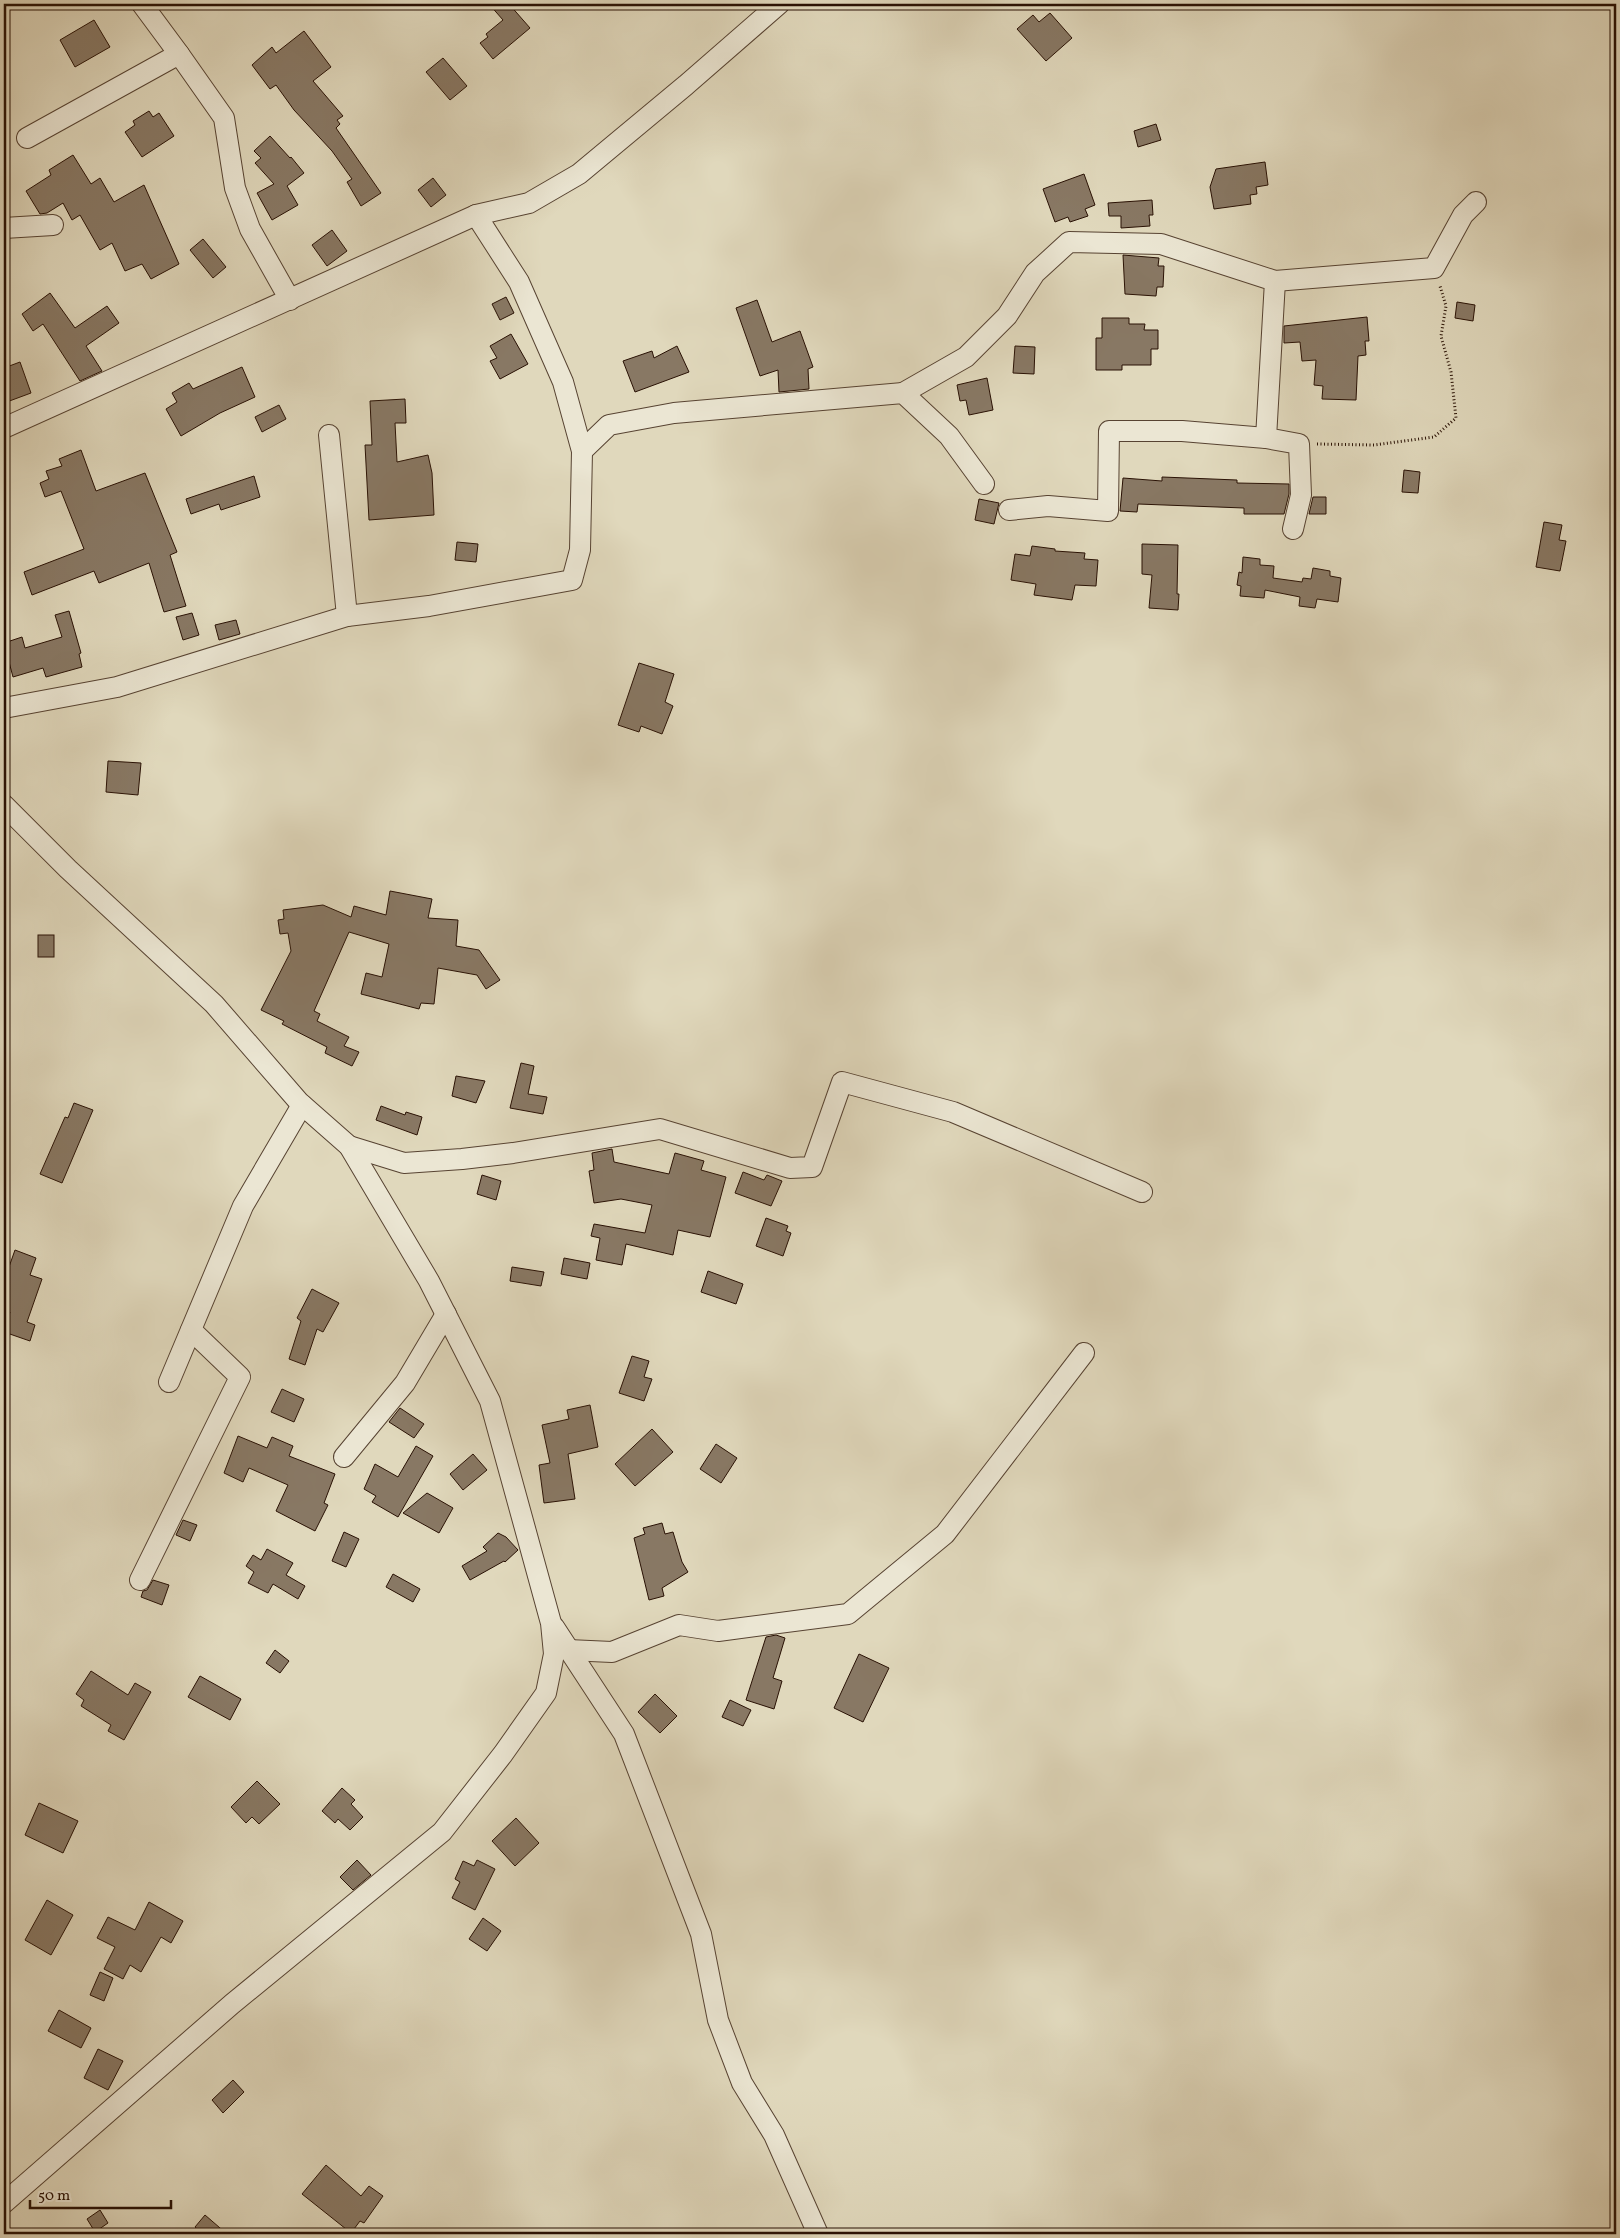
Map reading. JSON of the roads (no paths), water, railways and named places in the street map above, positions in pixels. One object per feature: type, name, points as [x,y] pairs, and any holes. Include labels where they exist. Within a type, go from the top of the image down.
[{"type":"street","points":[[142,4],[224,118],[235,188],[250,229],[290,300]]},
{"type":"street","points":[[4,428],[476,216],[529,203],[579,174],[779,4]]},
{"type":"street","points":[[28,138],[179,54]]},
{"type":"street","points":[[582,451],[609,425],[674,413],[903,393],[966,357],[1007,316],[1035,272],[1069,242],[1161,244],[1275,281],[1434,268],[1463,215],[1476,202]]},
{"type":"street","points":[[4,708],[117,687],[347,616],[429,606],[572,580],[580,550],[582,451],[564,382],[519,282],[476,216]]},
{"type":"street","points":[[4,228],[53,225]]},
{"type":"street","points":[[1266,438],[1275,281]]},
{"type":"street","points":[[903,393],[949,436],[984,484]]},
{"type":"street","points":[[1009,510],[1048,506],[1108,511],[1109,431],[1182,431],[1266,438],[1299,444],[1301,495],[1293,529]]},
{"type":"street","points":[[329,435],[347,616]]},
{"type":"street","points":[[4,805],[68,869],[214,1004],[302,1105],[349,1146],[429,1281],[490,1400],[551,1623],[554,1654],[546,1693],[442,1832],[232,2004],[4,2203]]},
{"type":"street","points":[[349,1146],[404,1163],[513,1153],[660,1129],[790,1168],[812,1167],[842,1082],[953,1112],[1142,1192]]},
{"type":"street","points":[[169,1382],[243,1206],[302,1105]]},
{"type":"street","points":[[344,1457],[405,1383],[446,1314]]},
{"type":"street","points":[[140,1580],[240,1377],[191,1330]]},
{"type":"street","points":[[568,1650],[612,1652],[679,1625],[718,1630],[848,1614],[945,1534],[1084,1353]]},
{"type":"street","points":[[551,1623],[624,1734],[701,1934],[718,2020],[735,2065],[742,2083],[774,2135],[818,2234]]}]
